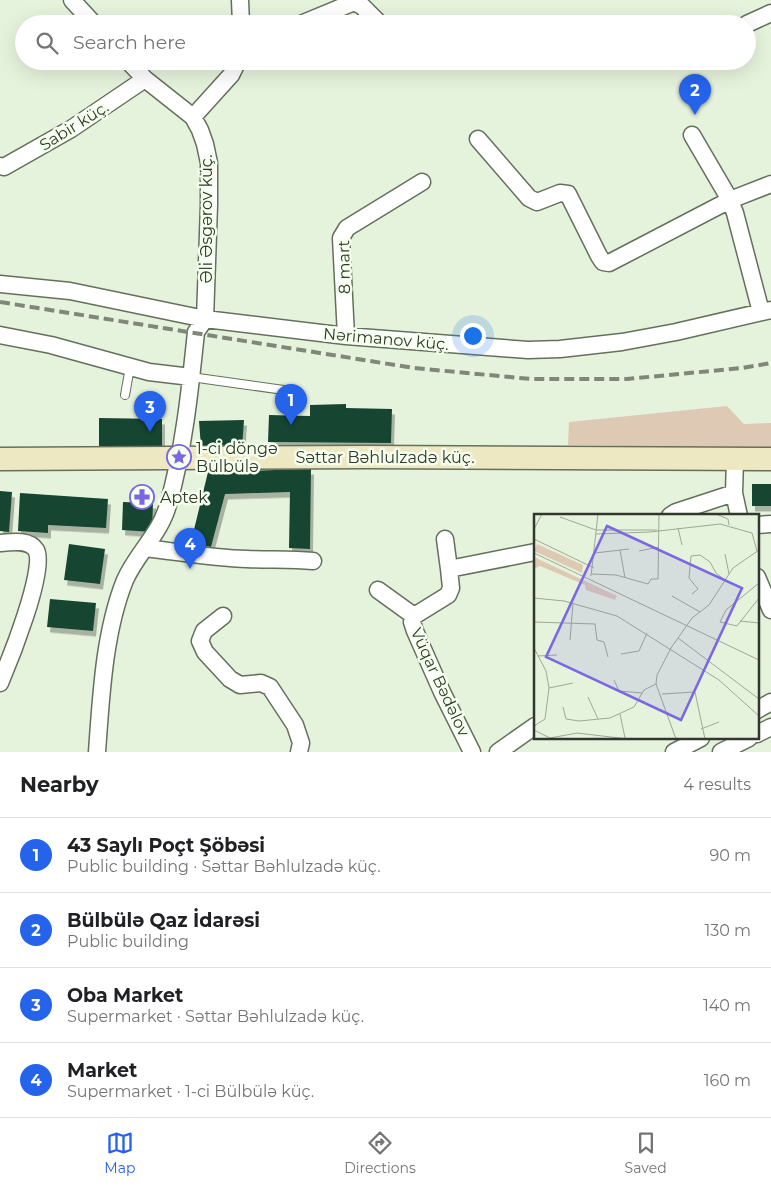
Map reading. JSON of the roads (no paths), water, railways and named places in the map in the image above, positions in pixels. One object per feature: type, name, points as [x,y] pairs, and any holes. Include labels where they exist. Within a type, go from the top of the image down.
[{"type":"main road","name":"Səttar Bəhlulzadə küç.","points":[[0,459],[179,457],[771,459]]},
{"type":"street","points":[[72,0],[86,15]]},
{"type":"street","points":[[240,0],[241,15]]},
{"type":"street","points":[[323,15],[354,2],[362,6],[371,15]]},
{"type":"street","points":[[756,20],[771,13]]},
{"type":"street","name":"Əli Əsgərov küç.","points":[[136,70],[144,79],[193,117],[200,130],[209,163],[205,319]]},
{"type":"street","points":[[193,117],[234,70]]},
{"type":"street","name":"Sabir küç.","points":[[0,166],[4,167],[72,129],[144,79]]},
{"type":"street","points":[[692,135],[730,200],[766,311]]},
{"type":"street","points":[[478,139],[529,198],[537,202],[560,193],[568,194],[603,262],[609,263],[730,200],[771,184]]},
{"type":"street","name":"8 mart","points":[[346,336],[341,238],[343,232],[422,182]]},
{"type":"street","name":"Nərimanov küç.","points":[[0,284],[70,291],[205,319],[346,336],[528,350],[560,350],[622,342],[676,332],[766,311]]},
{"type":"street","points":[[97,752],[109,640],[117,602],[132,566],[146,548],[163,520],[179,457],[196,332],[205,319]]},
{"type":"street","points":[[0,336],[51,345],[149,372],[191,377]]},
{"type":"street","points":[[735,459],[734,493],[739,514]]},
{"type":"street","points":[[673,514],[734,493]]},
{"type":"street","points":[[758,525],[771,524]]},
{"type":"street","points":[[445,539],[449,569],[534,552]]},
{"type":"street","points":[[0,543],[23,542],[31,545],[36,550],[39,560],[26,615],[0,683]]},
{"type":"street","points":[[146,548],[218,557],[313,561]]},
{"type":"street","name":"Vüqar Bədəlov","points":[[449,569],[451,588],[448,595],[414,616],[412,622],[442,692],[472,752]]},
{"type":"street","points":[[758,580],[765,604]]},
{"type":"street","points":[[378,590],[414,616]]},
{"type":"street","points":[[223,616],[204,631],[200,641],[205,652],[230,678],[240,685],[262,683],[270,687],[295,725],[301,743],[299,752]]},
{"type":"street","points":[[758,709],[771,702]]},
{"type":"street","points":[[498,752],[534,727]]},
{"type":"street","points":[[758,734],[771,727]]},
{"type":"street","points":[[679,751],[698,740]]},
{"type":"street","points":[[722,752],[745,740]]},
{"type":"lane","points":[[125,395],[130,367]]},
{"type":"lane","points":[[191,377],[298,392]]},
{"type":"railway","points":[[0,302],[414,368],[531,379],[627,379],[742,368],[771,363]]},
{"type":"place","name":"Bülbülə Qaz İdarəsi","points":[[695,115]]},
{"type":"place","name":"43 Saylı Poçt Şöbəsi","points":[[291,425]]},
{"type":"place","name":"Oba Market","points":[[150,432]]},
{"type":"place","name":"1-ci döngə Bülbülə","points":[[179,457]]},
{"type":"place","name":"Aptek","points":[[142,497]]},
{"type":"place","name":"Market","points":[[190,569]]}]
